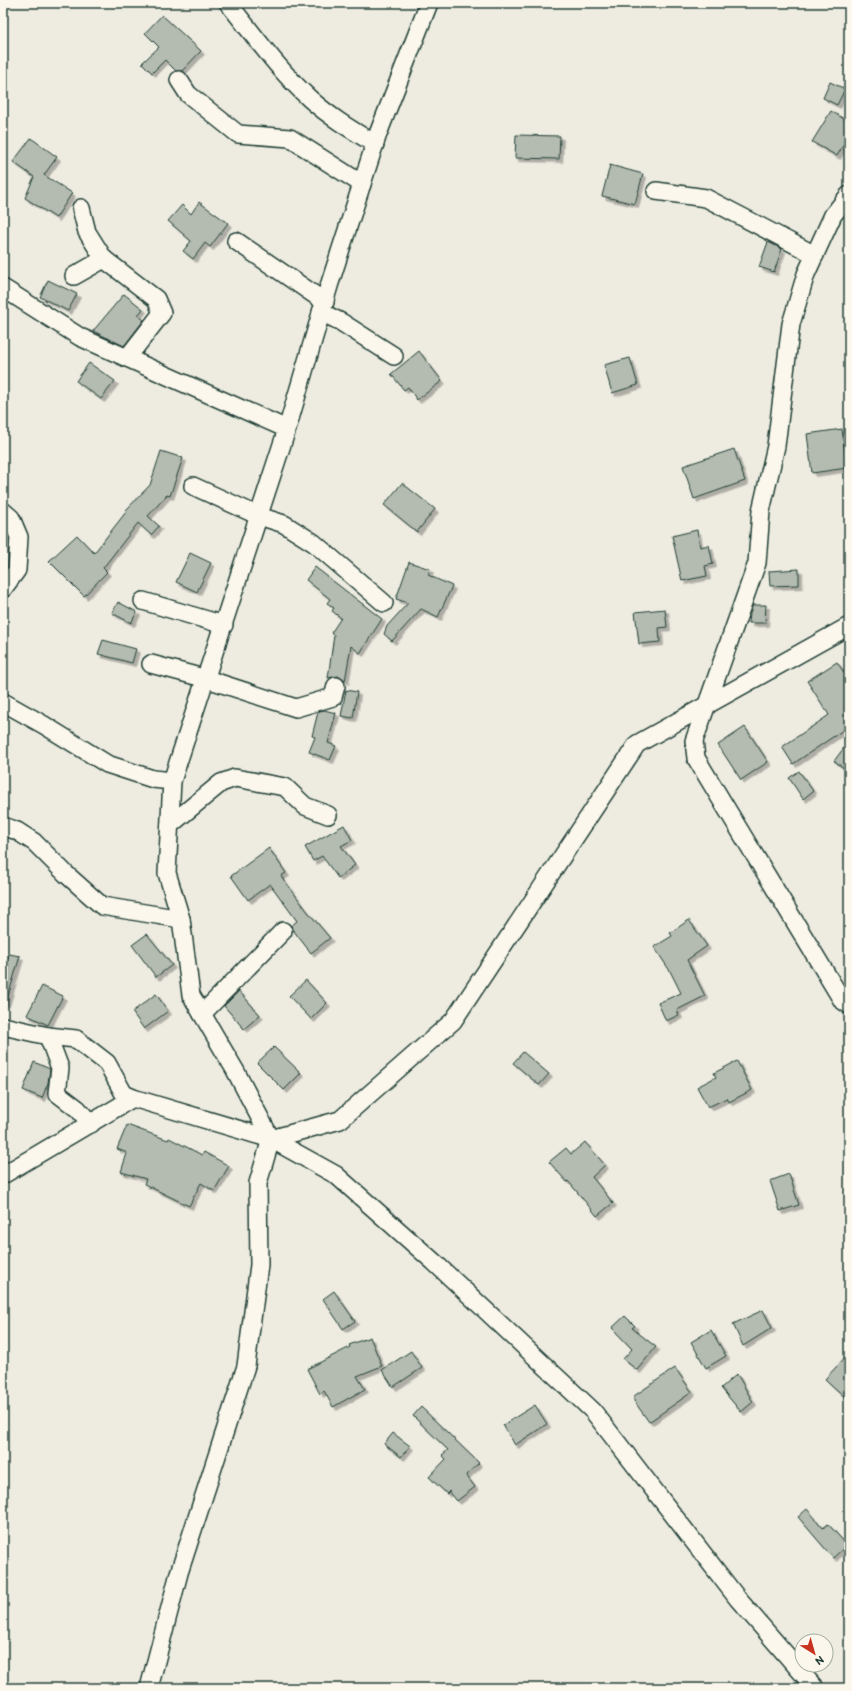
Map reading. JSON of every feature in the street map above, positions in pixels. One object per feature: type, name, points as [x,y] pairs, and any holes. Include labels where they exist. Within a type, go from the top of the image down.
[{"type":"street","points":[[228,3],[279,66],[309,98],[340,123],[375,144]]},
{"type":"street","points":[[149,1688],[179,1573],[246,1366],[259,1265],[258,1183],[271,1139],[235,1070],[191,995],[181,920],[167,873],[172,781],[287,429],[323,307],[375,144],[429,3]]},
{"type":"street","points":[[179,80],[188,94],[238,134],[290,138],[362,184]]},
{"type":"street","points":[[656,191],[706,198],[815,255]]},
{"type":"street","points":[[849,195],[833,215],[806,274],[791,324],[776,446],[761,511],[757,563],[694,741],[696,758],[842,1000],[849,1005]]},
{"type":"street","points":[[81,208],[87,232],[104,259],[156,299],[162,313],[127,358]]},
{"type":"street","points":[[236,241],[341,322],[394,356]]},
{"type":"street","points":[[74,276],[104,259]]},
{"type":"street","points":[[3,288],[80,337],[287,429]]},
{"type":"street","points":[[193,486],[259,516],[284,524],[314,543],[384,603]]},
{"type":"street","points":[[3,511],[11,518],[19,537],[17,570],[3,589]]},
{"type":"street","points":[[144,601],[224,625]]},
{"type":"street","points":[[271,1139],[340,1120],[453,1021],[637,744],[849,626]]},
{"type":"street","points":[[151,664],[206,679],[296,708],[333,697],[336,686]]},
{"type":"street","points":[[3,702],[44,724],[107,764],[153,779],[172,781]]},
{"type":"street","points":[[170,825],[221,783],[235,778],[285,788],[305,806],[328,815]]},
{"type":"street","points":[[3,826],[34,842],[66,874],[102,906],[181,920]]},
{"type":"street","points":[[202,1014],[283,931]]},
{"type":"street","points":[[3,1026],[48,1036],[76,1040],[107,1063],[124,1094],[271,1139],[336,1174],[434,1262],[593,1411],[738,1599],[815,1688]]},
{"type":"street","points":[[48,1036],[60,1068],[57,1093],[78,1109],[91,1124]]},
{"type":"street","points":[[3,1175],[133,1098]]},
{"type":"building","points":[[162,15],[201,51],[182,71],[176,71],[165,60],[152,73],[142,63],[159,47],[145,33]]},
{"type":"building","points":[[830,82],[845,89],[837,105],[823,98]]},
{"type":"building","points":[[831,111],[849,122],[849,135],[837,156],[812,142]]},
{"type":"building","points":[[516,135],[560,136],[559,159],[515,158]]},
{"type":"building","points":[[31,138],[57,157],[44,175],[72,193],[56,218],[25,198],[34,177],[13,162]]},
{"type":"building","points":[[610,165],[643,174],[635,204],[602,196]]},
{"type":"building","points":[[199,202],[228,223],[210,247],[205,243],[193,259],[183,251],[191,241],[168,221],[182,205],[191,214]]},
{"type":"building","points":[[768,242],[782,249],[774,272],[759,267]]},
{"type":"building","points":[[48,280],[77,294],[68,311],[40,297]]},
{"type":"building","points":[[124,294],[143,309],[138,315],[144,320],[124,346],[93,331]]},
{"type":"building","points":[[419,351],[442,381],[417,400],[408,387],[404,390],[391,374]]},
{"type":"building","points":[[630,358],[638,385],[612,393],[604,365]]},
{"type":"building","points":[[89,363],[115,381],[101,399],[76,381]]},
{"type":"building","points":[[842,429],[847,468],[812,473],[807,434]]},
{"type":"building","points":[[734,449],[745,481],[694,499],[683,466]]},
{"type":"building","points":[[161,451],[183,458],[170,496],[167,495],[148,516],[159,526],[151,535],[138,523],[103,568],[107,572],[84,596],[49,561],[77,535],[94,553],[126,512],[125,511],[150,485]]},
{"type":"building","points":[[402,483],[435,509],[417,532],[384,505]]},
{"type":"building","points":[[697,530],[700,547],[709,545],[713,564],[705,566],[707,576],[682,581],[672,536]]},
{"type":"building","points":[[190,553],[211,563],[197,592],[176,582]]},
{"type":"building","points":[[409,562],[430,569],[428,575],[452,586],[438,617],[421,609],[392,641],[384,634],[387,626],[408,603],[396,599]]},
{"type":"building","points":[[315,567],[382,619],[360,653],[351,646],[345,681],[338,676],[328,678],[334,635],[331,633],[341,618],[332,611],[334,608],[327,603],[330,599],[306,580]]},
{"type":"building","points":[[799,569],[799,585],[770,586],[769,571]]},
{"type":"building","points":[[118,602],[137,612],[131,623],[112,613]]},
{"type":"building","points":[[753,605],[766,605],[765,623],[749,623]]},
{"type":"building","points":[[665,609],[667,627],[659,628],[660,642],[639,644],[635,612]]},
{"type":"building","points":[[103,640],[136,649],[132,663],[98,654]]},
{"type":"building","points":[[837,662],[849,680],[849,726],[793,764],[782,747],[829,715],[807,681]]},
{"type":"building","points":[[346,690],[357,692],[353,718],[341,716]]},
{"type":"building","points":[[324,710],[336,713],[328,743],[336,746],[330,760],[309,752],[315,737],[312,736],[318,712]]},
{"type":"building","points":[[745,727],[768,762],[741,780],[718,745]]},
{"type":"building","points":[[849,741],[849,772],[834,761]]},
{"type":"building","points":[[799,771],[813,791],[803,799],[789,778]]},
{"type":"building","points":[[344,825],[352,840],[341,846],[355,865],[338,878],[322,856],[313,861],[305,847]]},
{"type":"building","points":[[269,848],[286,873],[281,876],[330,938],[311,953],[291,926],[297,921],[270,884],[248,900],[231,876]]},
{"type":"building","points":[[689,920],[707,946],[687,960],[705,996],[677,1010],[679,1015],[666,1021],[658,1003],[681,993],[670,971],[654,947],[672,936],[670,933]]},
{"type":"building","points":[[147,934],[172,965],[156,977],[132,945]]},
{"type":"building","points":[[9,954],[20,956],[6,1003],[3,1003],[3,974]]},
{"type":"building","points":[[306,980],[327,1003],[311,1019],[289,996]]},
{"type":"building","points":[[42,986],[63,996],[48,1025],[27,1015]]},
{"type":"building","points":[[239,991],[260,1015],[244,1029],[224,1006]]},
{"type":"building","points":[[156,994],[168,1011],[144,1029],[132,1012]]},
{"type":"building","points":[[274,1047],[301,1073],[284,1090],[257,1063]]},
{"type":"building","points":[[523,1052],[549,1074],[539,1085],[513,1063]]},
{"type":"building","points":[[737,1061],[752,1090],[729,1102],[727,1098],[708,1107],[697,1087],[716,1077],[714,1073]]},
{"type":"building","points":[[34,1062],[50,1069],[48,1083],[42,1098],[23,1090]]},
{"type":"building","points":[[127,1125],[168,1140],[169,1138],[202,1155],[204,1152],[229,1166],[214,1191],[201,1183],[189,1206],[144,1184],[146,1179],[121,1172],[127,1153],[117,1149]]},
{"type":"building","points":[[585,1142],[605,1165],[592,1177],[613,1203],[597,1216],[568,1181],[567,1182],[549,1162],[566,1148],[571,1154]]},
{"type":"building","points":[[789,1174],[799,1205],[780,1211],[770,1181]]},
{"type":"building","points":[[334,1291],[355,1321],[343,1329],[323,1299]]},
{"type":"building","points":[[763,1310],[772,1328],[743,1346],[733,1324]]},
{"type":"building","points":[[625,1316],[635,1326],[632,1328],[656,1347],[637,1370],[623,1359],[632,1349],[612,1328]]},
{"type":"building","points":[[711,1330],[726,1356],[706,1368],[691,1342]]},
{"type":"building","points":[[370,1337],[382,1366],[357,1376],[365,1389],[333,1407],[324,1391],[320,1394],[307,1369],[350,1347],[349,1345]]},
{"type":"building","points":[[411,1351],[422,1368],[393,1387],[382,1370]]},
{"type":"building","points":[[849,1353],[849,1401],[825,1379]]},
{"type":"building","points":[[675,1368],[692,1392],[649,1422],[634,1401],[634,1396]]},
{"type":"building","points":[[737,1374],[753,1402],[741,1412],[721,1388]]},
{"type":"building","points":[[535,1405],[547,1424],[515,1445],[503,1425]]},
{"type":"building","points":[[421,1407],[479,1463],[466,1475],[475,1487],[457,1501],[449,1491],[447,1494],[429,1477],[446,1459],[442,1455],[448,1450],[413,1416]]},
{"type":"building","points":[[393,1433],[410,1446],[401,1457],[384,1444]]},
{"type":"building","points":[[807,1509],[823,1528],[828,1524],[847,1545],[833,1558],[798,1517]]}]
